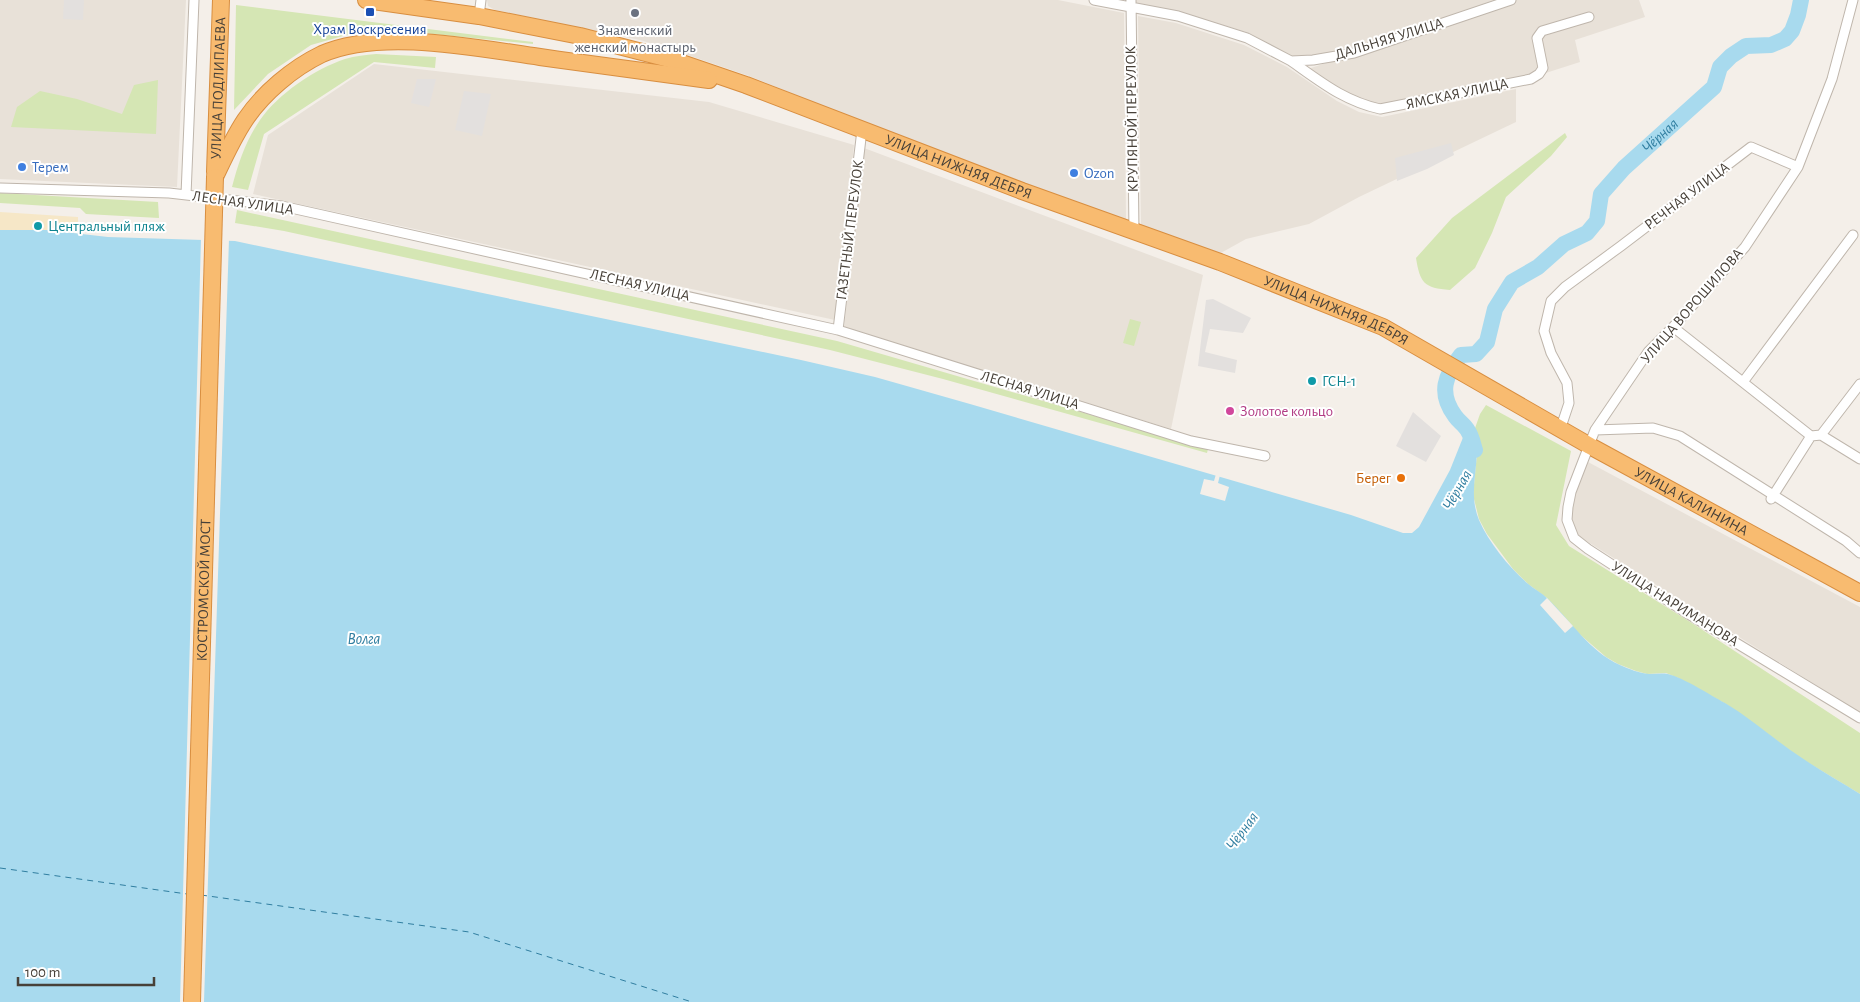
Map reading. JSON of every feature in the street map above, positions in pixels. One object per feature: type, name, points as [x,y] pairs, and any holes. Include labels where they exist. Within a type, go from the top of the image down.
[{"type":"highway","name":"УЛИЦА ПОДЛИПАЕВА","points":[[215,177],[221,0]]},
{"type":"highway","name":"УЛИЦА НИЖНЯЯ ДЕБРЯ","points":[[366,0],[479,16],[609,42],[673,60],[746,85],[862,130],[1202,255],[1383,327],[1524,409]]},
{"type":"highway","points":[[215,177],[245,119],[267,93],[293,72],[322,54],[372,41],[465,46],[746,85]]},
{"type":"highway","name":"КОСТРОМСКОЙ МОСТ","points":[[192,1002],[215,177]]},
{"type":"highway","name":"УЛИЦА КАЛИНИНА","points":[[1524,409],[1860,593]]},
{"type":"street","points":[[186,194],[194,0]]},
{"type":"street","points":[[479,16],[481,0]]},
{"type":"street","points":[[1094,0],[1131,3],[1178,16],[1247,38],[1291,61]]},
{"type":"street","name":"ДАЛЬНЯЯ УЛИЦА","points":[[1291,61],[1313,60],[1354,53],[1511,0]]},
{"type":"street","points":[[1798,167],[1832,79],[1853,0]]},
{"type":"street","name":"КРУПЯНОЙ ПЕРЕУЛОК","points":[[1131,3],[1134,231]]},
{"type":"street","name":"ЯМСКАЯ УЛИЦА","points":[[1291,61],[1340,94],[1361,105],[1380,109],[1532,78],[1543,68],[1537,38],[1538,34],[1542,31],[1589,17]]},
{"type":"street","name":"ГАЗЕТНЫЙ ПЕРЕУЛОК","points":[[838,330],[862,130]]},
{"type":"street","name":"РЕЧНАЯ УЛИЦА","points":[[1560,430],[1569,403],[1567,383],[1551,353],[1544,331],[1551,300],[1564,287],[1622,246],[1751,148],[1798,167]]},
{"type":"street","name":"УЛИЦА ВОРОШИЛОВА","points":[[1590,446],[1595,430],[1648,352],[1673,327],[1744,247],[1798,167]]},
{"type":"street","name":"ЛЕСНАЯ УЛИЦА","points":[[0,188],[186,194],[282,206],[838,330],[1191,440],[1265,456]]},
{"type":"street","points":[[1743,382],[1852,236]]},
{"type":"street","points":[[1673,327],[1811,436],[1821,435],[1860,459]]},
{"type":"street","points":[[1821,435],[1860,384]]},
{"type":"street","points":[[1595,430],[1653,428],[1680,436],[1773,497],[1846,541],[1860,553]]},
{"type":"street","points":[[1773,497],[1811,436]]},
{"type":"street","name":"УЛИЦА НАРИМАНОВА","points":[[1590,446],[1571,492],[1568,507],[1567,520],[1574,538],[1685,612],[1860,718]]},
{"type":"shaded area","points":[[0,0],[186,0],[177,187],[0,179]]},
{"type":"shaded area","points":[[64,0],[84,0],[83,20],[63,19]]},
{"type":"shaded area","points":[[487,0],[1058,0],[1124,13],[1126,221],[865,123],[749,76],[640,40],[495,10],[488,6]]},
{"type":"shaded area","points":[[1135,0],[1500,0],[1346,51],[1317,56],[1292,56],[1246,32],[1196,17],[1135,3]]},
{"type":"shaded area","points":[[1515,0],[1639,0],[1645,17],[1575,40],[1580,62],[1527,79],[1388,107],[1361,101],[1338,89],[1308,69]]},
{"type":"shaded area","points":[[1138,16],[1176,23],[1244,45],[1287,67],[1337,101],[1359,112],[1382,117],[1516,89],[1516,122],[1359,197],[1309,224],[1246,239],[1219,254],[1141,226]]},
{"type":"shaded area","points":[[374,64],[709,102],[854,145],[835,320],[253,194],[268,135]]},
{"type":"shaded area","points":[[417,79],[436,79],[429,107],[411,103]]},
{"type":"shaded area","points":[[464,91],[491,94],[482,136],[455,130]]},
{"type":"shaded area","points":[[1451,143],[1454,155],[1427,169],[1397,181],[1395,158]]},
{"type":"shaded area","points":[[864,148],[1203,275],[1171,429],[844,328]]},
{"type":"shaded area","points":[[1213,299],[1251,318],[1243,333],[1210,329],[1205,352],[1237,360],[1235,373],[1198,366],[1206,300]]},
{"type":"shaded area","points":[[1413,412],[1441,436],[1426,462],[1396,446]]},
{"type":"shaded area","points":[[1588,462],[1860,607],[1860,713],[1577,535],[1572,519],[1573,499]]},
{"type":"green space","points":[[236,5],[533,42],[533,44],[383,29],[350,34],[311,45],[268,74],[234,110]]},
{"type":"green space","points":[[376,54],[436,57],[435,68],[374,62],[264,134],[248,190],[232,187],[240,161],[251,136],[260,120],[277,101],[298,84],[333,63],[353,57]]},
{"type":"green space","points":[[158,80],[156,134],[11,127],[17,107],[40,91],[77,99],[122,114],[134,85]]},
{"type":"green space","points":[[1565,133],[1567,137],[1551,156],[1506,197],[1492,233],[1475,268],[1450,290],[1434,288],[1425,283],[1419,273],[1416,258],[1452,218]]},
{"type":"green space","points":[[0,193],[158,202],[159,218],[86,214],[80,208],[0,203]]},
{"type":"green space","points":[[237,210],[837,341],[1208,449],[1207,453],[943,379],[830,350],[284,231],[235,223]]},
{"type":"green space","points":[[1130,319],[1141,322],[1134,346],[1123,343]]},
{"type":"green space","points":[[1486,405],[1571,451],[1556,525],[1569,546],[1695,625],[1860,733],[1860,794],[1802,759],[1726,704],[1678,678],[1666,673],[1647,674],[1636,671],[1606,657],[1577,632],[1547,598],[1528,584],[1513,569],[1487,534],[1479,519],[1473,495],[1478,443],[1474,431],[1480,414]]},
{"type":"sand","name":"Центральный пляж","points":[[0,212],[78,217],[78,222],[70,234],[47,230],[0,230]]},
{"type":"water","name":"Волга","points":[[0,230],[47,230],[108,237],[235,241],[801,360],[875,377],[970,404],[1351,515],[1403,533],[1412,533],[1419,527],[1450,470],[1464,435],[1468,430],[1474,431],[1477,453],[1474,486],[1475,508],[1483,529],[1513,570],[1548,599],[1590,644],[1609,659],[1627,668],[1649,674],[1668,674],[1697,687],[1735,709],[1802,758],[1860,794],[1860,1002],[0,1002]]},
{"type":"pier","points":[[201,238],[229,239],[204,1002],[180,1002]]},
{"type":"pier","points":[[1216,474],[1220,475],[1218,483],[1229,487],[1225,501],[1200,494],[1204,479],[1214,481]]},
{"type":"pier","points":[[1547,598],[1573,626],[1565,633],[1540,605]]},
{"type":"waterway","name":"Чёрная","points":[[1475,450],[1467,429],[1450,408],[1445,392],[1446,384],[1455,362],[1461,355],[1476,354],[1487,342],[1495,309],[1512,282],[1538,267],[1564,244],[1587,233],[1597,221],[1601,194],[1624,168],[1714,87],[1720,67],[1731,56],[1746,46],[1771,45],[1785,39],[1792,31],[1801,0]]},
{"type":"ferry route","points":[[0,868],[187,894]]},
{"type":"ferry route","points":[[201,895],[469,932],[692,1002]]},
{"type":"place","name":"Храм Воскресения","points":[[370,12]]},
{"type":"place","name":"Знаменский женский монастырь","points":[[635,13]]},
{"type":"place","name":"Терем","points":[[22,167]]},
{"type":"place","name":"Ozon","points":[[1074,173]]},
{"type":"place","name":"Центральный пляж","points":[[38,226]]},
{"type":"place","name":"ГСН-1","points":[[1312,381]]},
{"type":"place","name":"Золотое кольцо","points":[[1230,411]]},
{"type":"place","name":"Берег","points":[[1401,478]]}]
